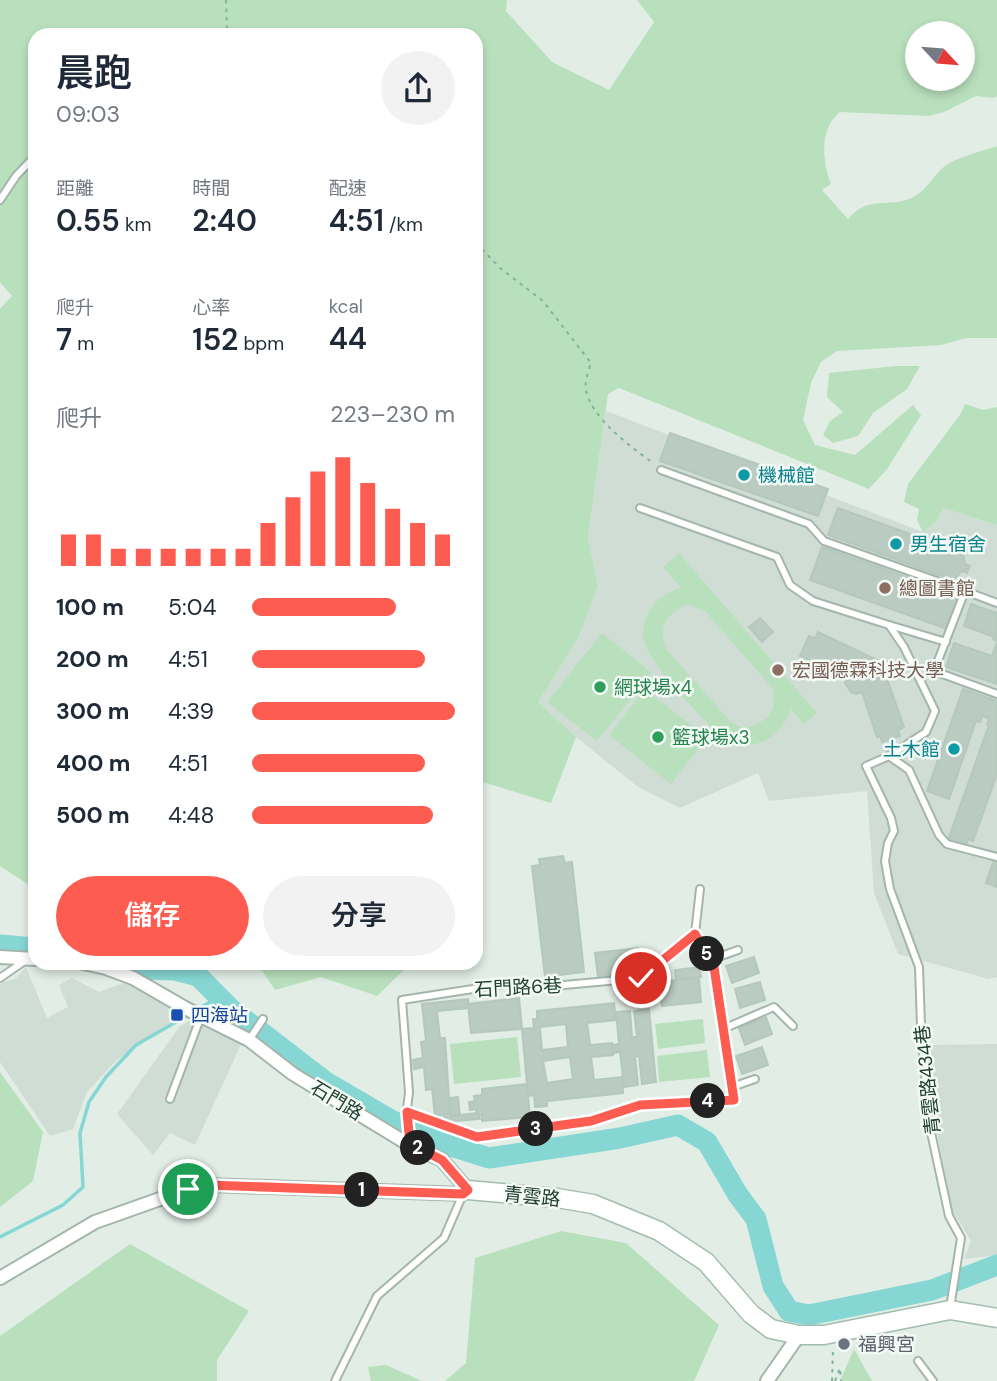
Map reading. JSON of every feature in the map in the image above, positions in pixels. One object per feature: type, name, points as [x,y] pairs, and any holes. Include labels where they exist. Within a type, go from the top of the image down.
[{"type":"street","points":[[0,957],[28,959]]},
{"type":"street","name":"石門路","points":[[111,970],[133,978],[249,1040],[293,1074],[410,1144],[442,1160],[466,1192]]},
{"type":"street","name":"青雲路","points":[[0,1278],[95,1222],[188,1189],[208,1185],[466,1192],[556,1198],[593,1204],[659,1231],[706,1262],[751,1314],[771,1329],[799,1335],[831,1334],[950,1305],[997,1318]]},
{"type":"street","points":[[767,1381],[799,1335]]},
{"type":"lane","points":[[0,200],[28,163]]},
{"type":"lane","points":[[661,470],[809,524],[824,541],[997,603]]},
{"type":"lane","points":[[640,508],[777,557],[790,585],[813,601],[946,642]]},
{"type":"lane","points":[[965,591],[934,671],[997,694]]},
{"type":"lane","points":[[889,625],[904,647],[935,710],[926,732],[889,756],[909,770],[939,835],[947,844],[997,857]]},
{"type":"lane","name":"青雲路434巷","points":[[889,756],[866,766],[891,818],[894,831],[888,843],[885,861],[890,889],[919,967],[929,1123],[949,1216],[961,1238],[950,1305]]},
{"type":"lane","points":[[410,1144],[407,1115],[477,1137],[591,1121],[640,1105],[734,1100],[714,967],[695,934],[700,889]]},
{"type":"lane","name":"石門路6巷","points":[[407,1115],[410,1092],[402,1000],[505,985],[553,986],[641,978],[695,934]]},
{"type":"lane","points":[[710,960],[738,950]]},
{"type":"lane","points":[[0,978],[28,961]]},
{"type":"lane","points":[[723,1029],[774,1007],[793,1026]]},
{"type":"lane","points":[[170,1099],[201,1016]]},
{"type":"lane","points":[[249,1040],[264,1019]]},
{"type":"lane","points":[[732,1087],[755,1079]]},
{"type":"lane","points":[[335,1381],[377,1296],[444,1238],[466,1192]]},
{"type":"lane","points":[[918,1361],[933,1381]]},
{"type":"path","points":[[226,0],[227,28]]},
{"type":"path","points":[[483,250],[500,268],[543,301],[591,363],[585,389],[596,410],[613,432],[661,470]]},
{"type":"path","points":[[831,1334],[834,1381]]},
{"type":"path","points":[[834,1381],[840,1368],[841,1381]]},
{"type":"shaded area","name":"宏國德霖科技大學","points":[[606,411],[923,532],[936,522],[943,508],[997,525],[997,977],[989,979],[898,954],[874,893],[867,791],[769,801],[758,773],[680,808],[638,787],[538,702],[579,637],[598,585],[588,538]]},
{"type":"shaded area","points":[[26,967],[47,1018],[68,1007],[59,985],[72,978],[99,992],[126,982],[187,1013],[117,1060],[87,1092],[73,1129],[50,1136],[0,1062],[0,984],[16,978]]},
{"type":"shaded area","points":[[195,1018],[242,1042],[195,1145],[170,1133],[153,1155],[117,1114],[180,1026]]},
{"type":"shaded area","points":[[997,1044],[997,1255],[964,1259],[971,1241],[951,1208],[930,1094],[928,1045]]},
{"type":"green space","points":[[0,0],[507,0],[506,11],[552,62],[609,90],[654,22],[637,0],[997,0],[997,96],[976,96],[944,112],[929,116],[840,112],[828,127],[824,155],[831,184],[822,190],[848,219],[870,204],[909,199],[925,188],[940,170],[950,163],[997,146],[997,338],[966,338],[941,345],[837,351],[821,362],[811,383],[803,420],[815,445],[855,455],[913,405],[921,415],[887,469],[869,489],[619,388],[608,394],[588,538],[598,585],[579,637],[538,702],[576,737],[551,803],[483,782],[483,28],[28,28],[28,884],[0,866],[0,309],[12,296],[0,282]]},
{"type":"green space","points":[[920,366],[907,389],[873,413],[858,436],[833,443],[823,435],[830,421],[843,412],[827,397],[829,373]]},
{"type":"green space","points":[[965,404],[983,410],[997,407],[997,525],[943,508],[936,522],[923,532],[917,520],[919,509],[904,502],[908,484],[960,415]]},
{"type":"green space","points":[[679,553],[817,713],[804,724],[791,709],[779,730],[763,742],[743,744],[720,737],[666,677],[648,651],[644,640],[644,624],[654,605],[663,596],[681,588],[663,567]],"holes":[[[688,605],[705,611],[773,689],[773,708],[767,718],[751,727],[732,723],[667,650],[663,628],[669,617]]]},
{"type":"green space","name":"網球場x4","points":[[602,633],[652,673],[597,741],[547,702]]},
{"type":"green space","name":"籃球場x3","points":[[645,689],[707,738],[671,784],[609,735]]},
{"type":"green space","points":[[262,970],[404,970],[377,996],[321,977],[275,990]]},
{"type":"green space","points":[[703,1019],[705,1043],[658,1049],[655,1024]]},
{"type":"green space","points":[[517,1037],[521,1077],[454,1084],[450,1044]]},
{"type":"green space","points":[[707,1050],[710,1077],[659,1082],[657,1056]]},
{"type":"green space","points":[[0,1072],[43,1132],[33,1181],[0,1207]]},
{"type":"green space","points":[[561,1231],[626,1243],[719,1325],[694,1381],[445,1381],[466,1363],[475,1258]]},
{"type":"green space","points":[[130,1244],[249,1311],[217,1360],[217,1381],[0,1381],[0,1336]]},
{"type":"green space","points":[[854,1349],[872,1381],[840,1381]]},
{"type":"green space","points":[[386,1365],[422,1381],[371,1381],[368,1367]]},
{"type":"building","name":"機械館","points":[[670,433],[828,489],[818,516],[660,461]]},
{"type":"building","name":"男生宿舍","points":[[838,508],[963,553],[965,564],[970,566],[967,573],[962,571],[953,580],[828,535]]},
{"type":"building","name":"總圖書館","points":[[822,547],[959,596],[947,629],[810,580]]},
{"type":"building","points":[[971,604],[997,613],[997,641],[994,637],[964,626]]},
{"type":"building","points":[[760,618],[773,632],[762,642],[749,627]]},
{"type":"building","points":[[818,632],[881,662],[904,727],[898,730],[900,736],[882,742],[880,736],[877,737],[862,692],[851,692],[845,683],[846,677],[800,656],[809,636],[815,638]]},
{"type":"building","points":[[997,642],[997,684],[946,667],[954,643],[992,656]]},
{"type":"building","name":"土木館","points":[[963,689],[997,701],[997,774],[973,841],[968,839],[966,846],[948,840],[989,725],[989,718],[982,716],[980,722],[976,721],[949,799],[927,791]]},
{"type":"building","points":[[563,856],[565,863],[572,862],[584,972],[545,977],[532,866],[540,865],[539,859]]},
{"type":"building","points":[[994,860],[997,861],[997,887],[986,883]]},
{"type":"building","points":[[638,948],[640,973],[598,977],[595,953]]},
{"type":"building","points":[[754,957],[759,973],[732,983],[726,966]]},
{"type":"building","points":[[699,967],[701,977],[676,980],[675,970]]},
{"type":"building","points":[[699,978],[701,1002],[662,1006],[660,982]]},
{"type":"building","points":[[760,982],[765,1000],[740,1008],[735,989]]},
{"type":"building","points":[[519,998],[522,1029],[471,1033],[468,1004]]},
{"type":"building","points":[[468,999],[469,1008],[437,1011],[440,1038],[445,1038],[450,1114],[435,1116],[432,1089],[426,1090],[424,1067],[414,1069],[413,1060],[423,1058],[421,1042],[426,1041],[422,1004]]},
{"type":"building","points":[[614,1003],[616,1020],[587,1023],[590,1045],[612,1043],[613,1055],[591,1057],[594,1080],[622,1077],[623,1093],[547,1101],[547,1106],[535,1107],[534,1095],[528,1096],[522,1029],[534,1028],[533,1019],[537,1019],[537,1011]],"holes":[[[566,1024],[568,1047],[542,1050],[540,1027]],[[570,1057],[573,1079],[547,1083],[543,1061]]]},
{"type":"building","points":[[649,1009],[656,1082],[642,1084],[639,1056],[635,1056],[638,1085],[624,1087],[620,1052],[614,1053],[613,1045],[619,1044],[616,1012],[630,1011],[632,1037],[637,1037],[634,1011]]},
{"type":"building","points":[[766,1017],[772,1034],[745,1045],[739,1028]]},
{"type":"building","points":[[762,1047],[768,1065],[742,1074],[736,1056]]},
{"type":"building","points":[[527,1084],[530,1117],[482,1121],[482,1115],[477,1116],[476,1109],[470,1110],[469,1102],[475,1101],[474,1096],[482,1095],[482,1089]]},
{"type":"building","points":[[458,1097],[460,1115],[451,1116],[449,1098]]},
{"type":"building","points":[[477,1113],[480,1119],[444,1122],[444,1117]]},
{"type":"waterway","points":[[0,945],[28,947]]},
{"type":"waterway","points":[[175,970],[198,976],[231,1009],[326,1082],[391,1120],[438,1142],[489,1158],[620,1138],[678,1125],[707,1142],[738,1195],[756,1219],[773,1286],[789,1311],[809,1315],[932,1290],[997,1265]]},
{"type":"waterway","points":[[196,1010],[219,997]]},
{"type":"waterway","points":[[0,1237],[63,1205],[83,1187],[80,1133],[89,1102],[106,1077],[136,1045],[190,1014]]},
{"type":"place","name":"機械館","points":[[744,475]]},
{"type":"place","name":"男生宿舍","points":[[896,544]]},
{"type":"place","name":"總圖書館","points":[[885,588]]},
{"type":"place","name":"宏國德霖科技大學","points":[[778,670]]},
{"type":"place","name":"網球場x4","points":[[600,687]]},
{"type":"place","name":"籃球場x3","points":[[658,737]]},
{"type":"place","name":"土木館","points":[[954,749]]},
{"type":"place","name":"四海站","points":[[177,1015]]},
{"type":"place","name":"福興宮","points":[[844,1344]]},
{"type":"route","points":[[188,1189],[208,1185],[463,1194],[468,1190],[442,1160],[410,1144],[407,1112],[477,1137],[591,1121],[640,1105],[734,1100],[714,967],[695,934],[641,978]]}]
